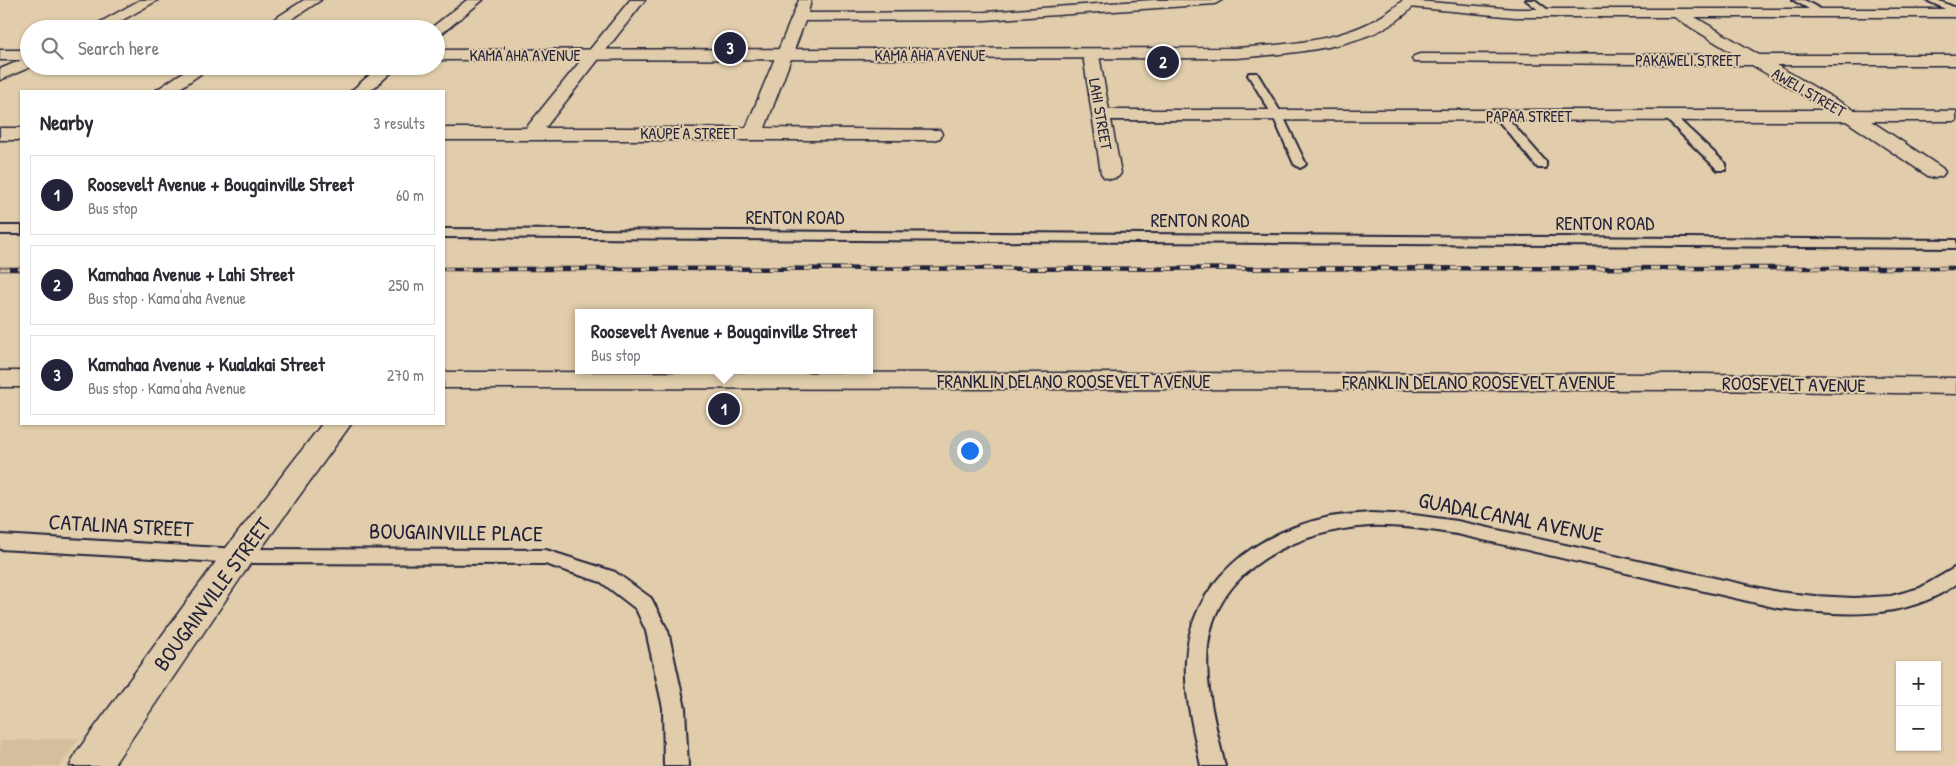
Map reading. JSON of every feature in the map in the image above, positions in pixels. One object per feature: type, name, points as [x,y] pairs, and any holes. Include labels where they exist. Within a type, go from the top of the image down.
[{"type":"street","points":[[113,20],[152,0]]},
{"type":"street","points":[[281,20],[314,0]]},
{"type":"street","points":[[445,24],[476,0]]},
{"type":"street","points":[[531,134],[638,0]]},
{"type":"street","points":[[754,133],[806,0]]},
{"type":"street","points":[[799,17],[995,16],[1215,0]]},
{"type":"street","name":"AWELI STREET","points":[[1656,0],[1850,116],[1935,172]]},
{"type":"street","points":[[1410,2],[1469,10],[1548,13],[1956,12]]},
{"type":"street","name":"KAMA'AHA AVENUE","points":[[445,55],[1219,54],[1307,45],[1346,36],[1377,26],[1399,13],[1410,2]]},
{"type":"street","name":"LAHI STREET","points":[[1091,54],[1111,173]]},
{"type":"street","points":[[0,55],[20,55]]},
{"type":"street","name":"PAKAWELI STREET","points":[[1420,59],[1956,60]]},
{"type":"street","points":[[0,75],[20,66]]},
{"type":"street","points":[[166,90],[190,75]]},
{"type":"street","points":[[361,90],[380,75]]},
{"type":"street","name":"PAPAA STREET","points":[[1101,116],[1956,116]]},
{"type":"street","points":[[0,134],[20,134]]},
{"type":"street","name":"KAUPE'A STREET","points":[[445,134],[934,134]]},
{"type":"street","name":"ROOSEVELT AVENUE","points":[[1704,382],[1956,372]]},
{"type":"street","points":[[0,379],[20,379]]},
{"type":"street","name":"FRANKLIN DELANO ROOSEVELT AVENUE","points":[[445,380],[1704,382]]},
{"type":"street","name":"ROOSEVELT AVENUE","points":[[1704,382],[1956,386]]},
{"type":"street","name":"BOUGAINVILLE STREET","points":[[90,766],[238,556],[337,425]]},
{"type":"lane","points":[[1530,0],[1548,13]]},
{"type":"lane","points":[[1797,0],[1823,13]]},
{"type":"lane","points":[[1930,0],[1956,12]]},
{"type":"lane","points":[[1252,75],[1278,116],[1300,164]]},
{"type":"lane","points":[[1500,116],[1542,165]]},
{"type":"lane","points":[[1669,116],[1722,167]]},
{"type":"lane","points":[[0,230],[20,230]]},
{"type":"lane","name":"RENTON ROAD","points":[[445,233],[1956,244]]},
{"type":"lane","name":"GUADALCANAL AVENUE","points":[[1213,766],[1196,683],[1196,654],[1201,628],[1211,604],[1224,583],[1242,565],[1263,549],[1288,537],[1315,528],[1345,522],[1377,520],[1444,525],[1778,600],[1810,604],[1868,606],[1900,601],[1927,592],[1956,574]]},
{"type":"lane","name":"CATALINA STREET","points":[[0,542],[238,556]]},
{"type":"lane","name":"BOUGAINVILLE PLACE","points":[[238,556],[546,556],[608,577],[644,604],[657,631],[674,708],[676,766]]},
{"type":"shaded area","points":[[80,738],[60,766],[0,766],[0,741]]},
{"type":"railway","points":[[445,269],[1956,268]]},
{"type":"railway","points":[[0,269],[20,269]]},
{"type":"place","name":"Kamahaa Avenue + Kualakai Street","points":[[730,48]]},
{"type":"place","name":"Kamahaa Avenue + Lahi Street","points":[[1163,62]]},
{"type":"place","name":"Roosevelt Avenue + Bougainville Street","points":[[724,409]]}]
